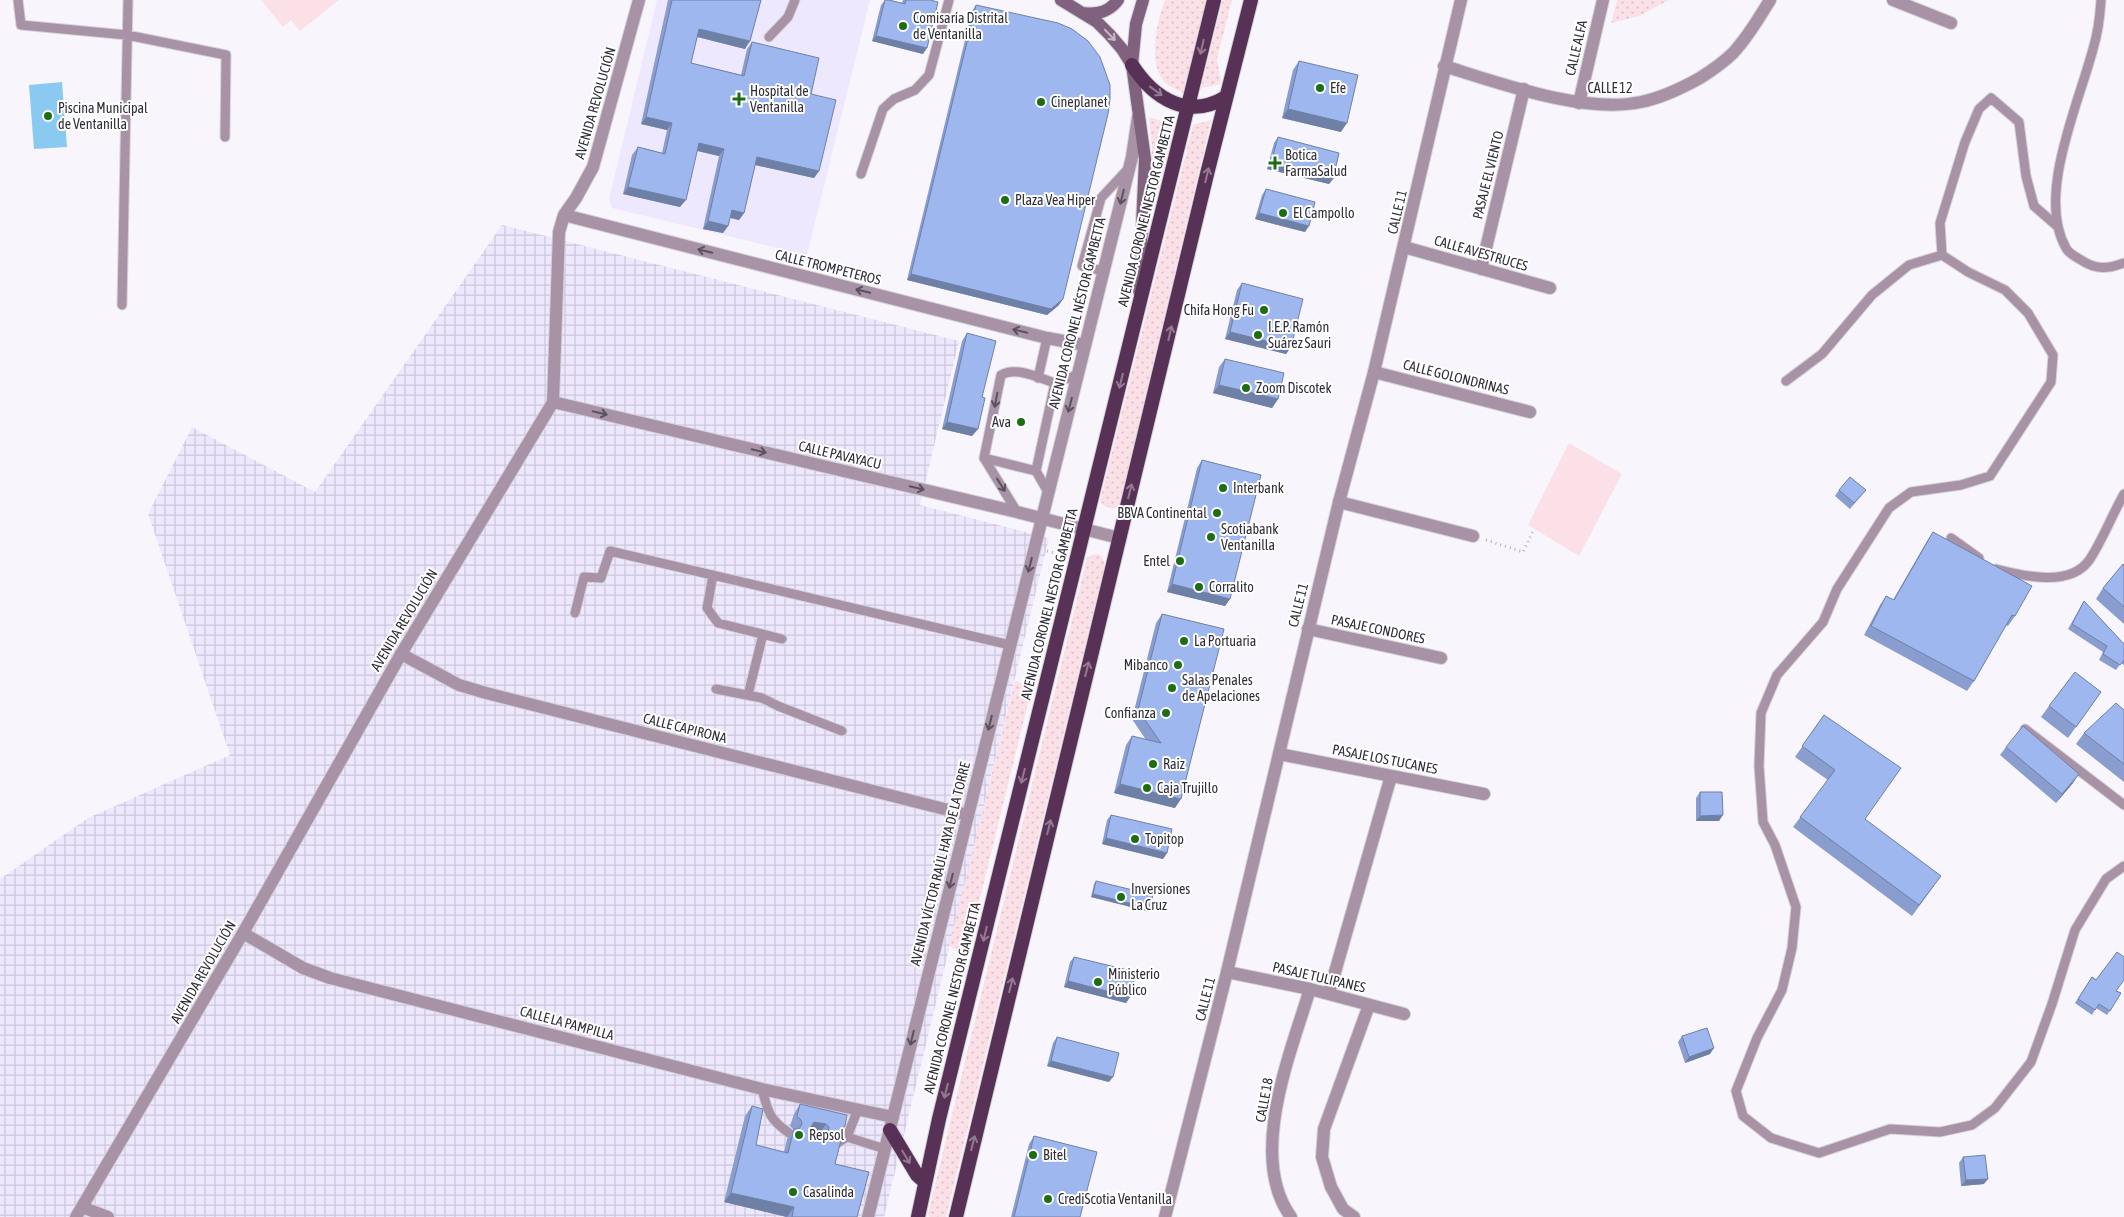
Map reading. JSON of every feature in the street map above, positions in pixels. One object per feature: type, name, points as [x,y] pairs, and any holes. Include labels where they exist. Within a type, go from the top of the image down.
[{"type":"highway","name":"AVENIDA CORONEL NESTOR GAMBETTA","points":[[918,1216],[1214,0]]},
{"type":"highway","points":[[1233,69],[1242,0]]},
{"type":"highway","points":[[956,1217],[1119,538],[1251,0]]},
{"type":"highway","points":[[1132,65],[1141,80],[1155,92],[1171,101],[1188,107],[1215,104],[1226,97]]},
{"type":"highway","points":[[892,1124],[917,1175],[925,1182]]},
{"type":"main road","points":[[1061,0],[1081,12],[1110,35],[1132,65]]},
{"type":"main road","points":[[1081,12],[1092,14],[1103,12],[1113,7],[1118,0]]},
{"type":"main road","points":[[1138,308],[1145,159],[1132,65],[1136,24],[1143,0]]},
{"type":"street","name":"AVENIDA REVOLUCIÓN","points":[[79,1212],[243,934],[401,654],[553,402],[559,232],[564,215],[594,166],[639,0]]},
{"type":"street","name":"CALLE 11","points":[[1165,1217],[1227,972],[1339,502],[1374,372],[1444,66],[1461,0]]},
{"type":"street","name":"CALLE ALFA","points":[[1579,103],[1603,0]]},
{"type":"street","name":"CALLE 12","points":[[1444,66],[1579,103],[1640,102],[1683,88],[1733,54],[1753,28],[1770,0]]},
{"type":"street","points":[[1901,2],[1951,22]]},
{"type":"street","name":"PASAJE EL VIENTO","points":[[1481,269],[1524,89]]},
{"type":"street","name":"AVENIDA CORONEL NÉSTOR GAMBETTA","points":[[1041,518],[1130,168],[1138,115]]},
{"type":"street","name":"CALLE TROMPETEROS","points":[[564,215],[1046,338],[1085,345]]},
{"type":"street","name":"CALLE AVESTRUCES","points":[[1404,247],[1550,288]]},
{"type":"street","name":"CALLE GOLONDRINAS","points":[[1374,372],[1530,412]]},
{"type":"street","name":"CALLE PAVAYACU","points":[[553,402],[1119,538]]},
{"type":"street","points":[[1339,502],[1473,536]]},
{"type":"street","name":"AVENIDA VÍCTOR RAÚL HAYA DE LA TORRE","points":[[868,1217],[1041,518]]},
{"type":"street","name":"PASAJE CONDORES","points":[[1308,629],[1441,658]]},
{"type":"street","name":"CALLE CAPIRONA","points":[[401,654],[459,684],[486,693],[968,815]]},
{"type":"street","name":"PASAJE LOS TUCANES","points":[[1279,754],[1484,794]]},
{"type":"street","points":[[1329,994],[1391,776]]},
{"type":"street","name":"CALLE LA PAMPILLA","points":[[243,934],[303,968],[330,978],[762,1089],[858,1109],[892,1124]]},
{"type":"street","name":"PASAJE TULIPANES","points":[[1227,972],[1310,989],[1404,1014]]},
{"type":"street","name":"CALLE 18","points":[[1291,1217],[1280,1193],[1274,1173],[1272,1151],[1285,1070],[1310,989]]},
{"type":"street","points":[[1354,1217],[1342,1209],[1331,1187],[1322,1157],[1324,1129],[1369,1005]]},
{"type":"street","points":[[79,1212],[108,1217]]},
{"type":"lane","points":[[18,0],[21,24],[127,35],[226,55],[225,137]]},
{"type":"lane","points":[[122,305],[128,0]]},
{"type":"lane","points":[[769,37],[788,17],[795,0]]},
{"type":"lane","points":[[861,174],[883,109],[894,99],[915,90],[929,75],[949,0]]},
{"type":"lane","points":[[2101,0],[2094,48],[2071,118],[2055,195],[2058,226],[2066,250],[2085,262],[2107,269],[2124,263]]},
{"type":"lane","points":[[1942,255],[1940,223],[1965,142],[1979,109],[1991,98],[2019,122],[2026,176],[2034,206],[2058,226]]},
{"type":"lane","points":[[1103,271],[1082,266],[1101,198],[1130,168]]},
{"type":"lane","points":[[1786,382],[1822,354],[1872,295],[1909,266],[1942,255]]},
{"type":"lane","points":[[1942,255],[1968,272],[2005,290],[2028,313],[2053,355],[2051,382],[1990,476],[1961,485],[1911,492],[1889,508],[1837,589],[1823,622],[1776,675],[1761,713],[1759,766],[1762,822],[1775,845],[1796,907],[1792,948],[1782,990],[1757,1038],[1736,1091],[1743,1116],[1771,1138],[1819,1152],[1890,1129],[1940,1132],[1972,1125],[1995,1108],[2031,1062],[2052,1004],[2075,930],[2106,879],[2124,866]]},
{"type":"lane","points":[[1038,378],[1046,338]]},
{"type":"lane","points":[[1017,512],[984,458],[1001,375],[1008,370],[1056,383],[1077,375]]},
{"type":"lane","points":[[1048,492],[1036,471],[1056,383]]},
{"type":"lane","points":[[984,458],[1036,471]]},
{"type":"lane","points":[[1951,538],[1991,568],[2018,575],[2046,577],[2072,575],[2089,561],[2124,494]]},
{"type":"lane","points":[[575,613],[584,577],[601,578],[610,550],[1010,645]]},
{"type":"lane","points":[[713,575],[707,608],[718,624],[782,639]]},
{"type":"lane","points":[[748,696],[763,634]]},
{"type":"lane","points":[[716,689],[762,698],[842,731]]},
{"type":"lane","points":[[2022,727],[2124,805]]},
{"type":"lane","points":[[762,1089],[768,1114],[775,1123],[789,1133]]},
{"type":"lane","points":[[836,1144],[847,1137],[858,1109]]},
{"type":"lane","points":[[847,1137],[885,1149]]},
{"type":"path","points":[[1473,536],[1523,552],[1534,531]]},
{"type":"shaded area","points":[[261,0],[339,0],[300,31],[291,20],[283,27]]},
{"type":"shaded area","name":"Hospital de Ventanilla","points":[[657,0],[870,0],[807,255],[612,208],[609,199]]},
{"type":"shaded area","points":[[1165,0],[1206,0],[1183,93],[1163,80],[1158,72],[1156,63],[1155,40]]},
{"type":"shaded area","points":[[1223,0],[1232,0],[1217,59],[1221,84],[1201,88]]},
{"type":"shaded area","points":[[1617,0],[1669,0],[1639,16],[1611,23]]},
{"type":"shaded area","points":[[1149,117],[1175,125],[1153,210],[1150,204],[1152,147]]},
{"type":"shaded area","points":[[1211,120],[1119,506],[1113,509],[1104,506],[1100,501],[1193,125]]},
{"type":"shaded area","points":[[502,225],[959,341],[920,505],[1049,538],[884,1217],[0,1217],[0,879],[88,818],[230,755],[148,514],[192,427],[315,492]]},
{"type":"shaded area","points":[[1569,443],[1622,474],[1579,556],[1528,525]]},
{"type":"shaded area","points":[[1093,554],[1100,555],[1104,561],[1104,567],[946,1217],[930,1217],[928,1214],[1087,558]]},
{"type":"shaded area","points":[[1015,681],[1032,687],[967,951],[962,952],[949,946]]},
{"type":"water","name":"Piscina Municipal de Ventanilla","points":[[62,82],[67,147],[34,149],[29,85]]},
{"type":"building","name":"Hospital de Ventanilla","points":[[672,0],[761,0],[750,41],[699,29],[691,63],[744,76],[752,42],[819,58],[811,94],[836,100],[819,171],[757,157],[744,213],[732,210],[728,226],[708,221],[724,149],[699,143],[686,200],[628,187],[638,147],[665,154],[672,123],[646,117]]},
{"type":"building","name":"Comisaría Distrital de Ventanilla","points":[[885,0],[905,4],[906,0],[938,2],[927,48],[876,36]]},
{"type":"building","name":"Plaza Vea Hiper","points":[[976,5],[1058,23],[1072,29],[1088,41],[1100,57],[1110,85],[1108,114],[1063,299],[1051,309],[911,274]]},
{"type":"building","points":[[1299,61],[1358,75],[1347,123],[1288,109]]},
{"type":"building","points":[[1278,137],[1339,153],[1333,179],[1271,163]]},
{"type":"building","name":"El Campollo","points":[[1266,189],[1315,202],[1309,226],[1259,213]]},
{"type":"building","points":[[1242,283],[1303,299],[1291,347],[1230,332]]},
{"type":"building","points":[[967,333],[996,341],[982,397],[985,398],[978,429],[947,422]]},
{"type":"building","points":[[1225,359],[1284,373],[1278,399],[1219,385]]},
{"type":"building","points":[[1202,460],[1261,475],[1230,599],[1172,584]]},
{"type":"building","points":[[1850,477],[1866,490],[1854,503],[1839,490]]},
{"type":"building","points":[[1933,532],[2032,586],[2015,616],[2012,615],[1974,681],[1871,626],[1886,596],[1894,600]]},
{"type":"building","points":[[2124,565],[2124,607],[2103,588]]},
{"type":"building","points":[[2084,601],[2124,644],[2124,660],[2120,665],[2103,654],[2107,646],[2072,624]]},
{"type":"building","points":[[1162,614],[1224,629],[1181,799],[1120,784],[1132,736],[1161,743],[1138,710]]},
{"type":"building","points":[[2075,672],[2101,692],[2076,727],[2049,706]]},
{"type":"building","points":[[2116,703],[2124,710],[2124,764],[2084,733]]},
{"type":"building","points":[[1824,715],[1901,768],[1865,819],[1941,876],[1919,905],[1800,817],[1835,770],[1802,746]]},
{"type":"building","points":[[2023,726],[2079,774],[2062,794],[2006,747]]},
{"type":"building","points":[[1700,792],[1722,792],[1723,815],[1700,816]]},
{"type":"building","name":"Topitop","points":[[1111,815],[1172,829],[1167,853],[1106,838]]},
{"type":"building","name":"Inversiones La Cruz","points":[[1096,881],[1153,895],[1149,908],[1093,894]]},
{"type":"building","points":[[2117,952],[2124,957],[2124,980],[2116,991],[2121,993],[2110,1011],[2099,1004],[2095,1010],[2078,999],[2092,977],[2096,980]]},
{"type":"building","name":"Ministerio Público","points":[[1074,957],[1136,972],[1130,997],[1068,981]]},
{"type":"building","points":[[1707,1028],[1714,1048],[1689,1057],[1682,1036]]},
{"type":"building","points":[[1057,1037],[1119,1053],[1113,1077],[1051,1061]]},
{"type":"building","points":[[800,1104],[847,1115],[845,1126],[837,1132],[837,1137],[841,1140],[835,1164],[869,1172],[857,1217],[792,1217],[794,1207],[731,1193],[752,1106],[763,1109],[756,1145],[788,1153],[794,1129],[799,1129],[802,1124],[797,1116]],"holes":[[[814,1122],[826,1124],[829,1127],[828,1133],[822,1135],[812,1133],[810,1128]]]},
{"type":"building","points":[[1034,1136],[1097,1152],[1080,1217],[1014,1217]]},
{"type":"building","points":[[1985,1155],[1988,1179],[1966,1180],[1963,1157]]},
{"type":"place","name":"Comisaría Distrital de Ventanilla","points":[[903,26]]},
{"type":"place","name":"Efe","points":[[1320,88]]},
{"type":"place","name":"Hospital de Ventanilla","points":[[739,99]]},
{"type":"place","name":"Cineplanet","points":[[1041,102]]},
{"type":"place","name":"Piscina Municipal de Ventanilla","points":[[48,116]]},
{"type":"place","name":"Botica FarmaSalud","points":[[1275,163]]},
{"type":"place","name":"Plaza Vea Hiper","points":[[1005,200]]},
{"type":"place","name":"El Campollo","points":[[1283,213]]},
{"type":"place","name":"Chifa Hong Fu","points":[[1264,310]]},
{"type":"place","name":"I.E.P. Ramón Suárez Sauri","points":[[1258,335]]},
{"type":"place","name":"Zoom Discotek","points":[[1246,388]]},
{"type":"place","name":"Ava","points":[[1021,422]]},
{"type":"place","name":"Interbank","points":[[1223,488]]},
{"type":"place","name":"BBVA Continental","points":[[1217,513]]},
{"type":"place","name":"Scotiabank Ventanilla","points":[[1211,537]]},
{"type":"place","name":"Entel","points":[[1180,561]]},
{"type":"place","name":"Corralito","points":[[1199,587]]},
{"type":"place","name":"La Portuaria","points":[[1184,641]]},
{"type":"place","name":"Mibanco","points":[[1178,665]]},
{"type":"place","name":"Salas Penales de Apelaciones","points":[[1172,688]]},
{"type":"place","name":"Confianza","points":[[1166,713]]},
{"type":"place","name":"Raiz","points":[[1153,764]]},
{"type":"place","name":"Caja Trujillo","points":[[1147,788]]},
{"type":"place","name":"Topitop","points":[[1135,839]]},
{"type":"place","name":"Inversiones La Cruz","points":[[1121,897]]},
{"type":"place","name":"Ministerio Público","points":[[1098,982]]},
{"type":"place","name":"Repsol","points":[[799,1135]]},
{"type":"place","name":"Bitel","points":[[1033,1155]]},
{"type":"place","name":"Casalinda","points":[[793,1192]]},
{"type":"place","name":"CrediScotia Ventanilla","points":[[1048,1199]]}]
